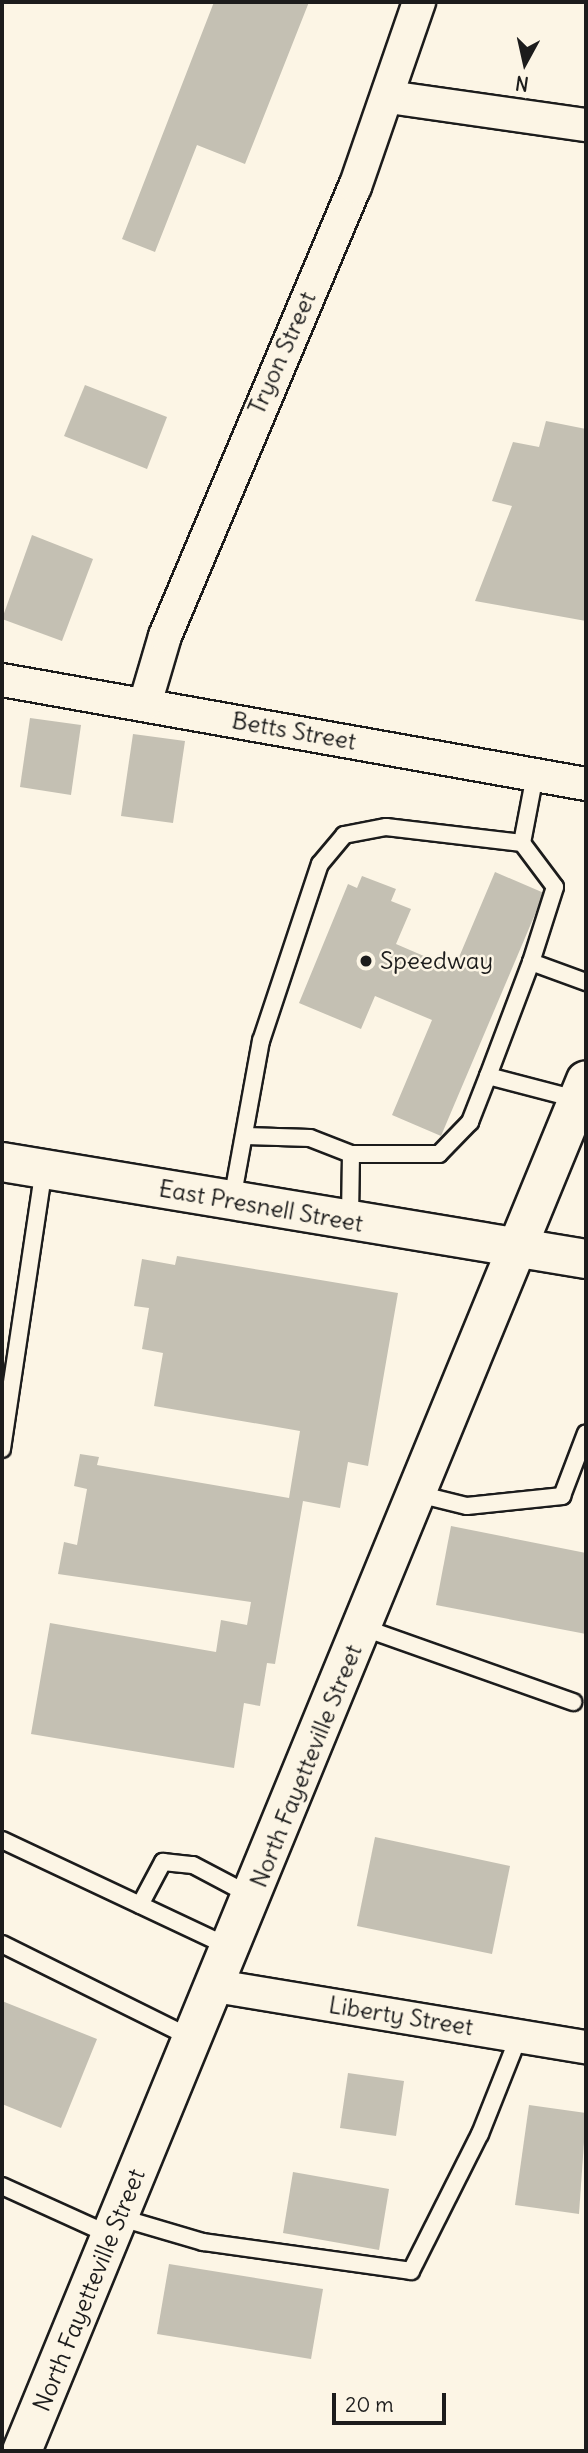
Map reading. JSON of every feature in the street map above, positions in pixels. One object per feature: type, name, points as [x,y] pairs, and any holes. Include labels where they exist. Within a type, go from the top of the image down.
[{"type":"main road","name":"North Fayetteville Street","points":[[22,2451],[583,1094]]},
{"type":"main road","name":"East Presnell Street","points":[[2,1162],[350,1222],[586,1259]]},
{"type":"street","name":"Tryon Street","points":[[145,704],[165,636],[389,97],[419,2]]},
{"type":"street","points":[[389,97],[586,125]]},
{"type":"street","name":"Betts Street","points":[[2,680],[586,784]]},
{"type":"street","name":"Liberty Street","points":[[216,1986],[586,2047]]},
{"type":"lane","points":[[246,1136],[310,1138],[351,1154],[439,1154],[470,1122],[531,962],[555,887],[523,843],[534,775]]},
{"type":"lane","points":[[232,1201],[246,1136],[261,1041],[320,864],[344,835],[386,827],[523,843]]},
{"type":"lane","points":[[531,962],[586,982]]},
{"type":"lane","points":[[488,1076],[583,1094]]},
{"type":"lane","points":[[350,1222],[351,1154]]},
{"type":"lane","points":[[2,1449],[44,1169]]},
{"type":"lane","points":[[418,1494],[467,1506],[562,1496],[586,1433]]},
{"type":"lane","points":[[364,1628],[573,1702]]},
{"type":"lane","points":[[2,1840],[231,1948]]},
{"type":"lane","points":[[140,1905],[163,1862],[193,1865],[253,1897]]},
{"type":"lane","points":[[2,1944],[193,2039]]},
{"type":"lane","points":[[2,2186],[114,2226],[203,2242],[411,2271],[480,2134],[519,2036]]},
{"type":"building","points":[[214,2],[309,2],[245,164],[197,145],[155,252],[122,239]]},
{"type":"building","points":[[85,385],[167,417],[147,469],[64,436]]},
{"type":"building","points":[[546,421],[586,429],[586,621],[475,601],[512,506],[492,501],[513,442],[539,447]]},
{"type":"building","points":[[32,535],[93,559],[62,641],[2,619]]},
{"type":"building","points":[[30,718],[81,725],[71,795],[20,787]]},
{"type":"building","points":[[133,734],[185,741],[173,823],[121,816]]},
{"type":"building","points":[[495,872],[544,893],[441,1136],[392,1115],[432,1020],[375,996],[361,1029],[299,1003],[348,884],[357,888],[362,876],[396,889],[391,901],[411,909],[396,944],[454,969]]},
{"type":"building","points":[[177,1256],[398,1293],[368,1466],[348,1462],[340,1508],[303,1501],[275,1664],[267,1663],[260,1706],[244,1703],[234,1768],[31,1734],[50,1623],[216,1652],[221,1620],[247,1625],[251,1602],[58,1574],[64,1542],[77,1545],[87,1489],[74,1486],[80,1454],[99,1457],[97,1465],[289,1498],[300,1431],[154,1406],[163,1353],[142,1349],[149,1308],[134,1306],[142,1259],[175,1265]]},
{"type":"building","points":[[451,1526],[586,1553],[586,1634],[436,1605]]},
{"type":"building","points":[[375,1837],[510,1866],[492,1954],[357,1926]]},
{"type":"building","points":[[2,2001],[97,2039],[61,2128],[2,2104]]},
{"type":"building","points":[[348,2073],[404,2081],[396,2136],[340,2128]]},
{"type":"building","points":[[529,2105],[586,2113],[579,2214],[515,2205]]},
{"type":"building","points":[[293,2172],[389,2189],[379,2250],[283,2233]]},
{"type":"building","points":[[169,2264],[323,2289],[311,2359],[157,2334]]},
{"type":"place","name":"Speedway","points":[[366,961]]}]
